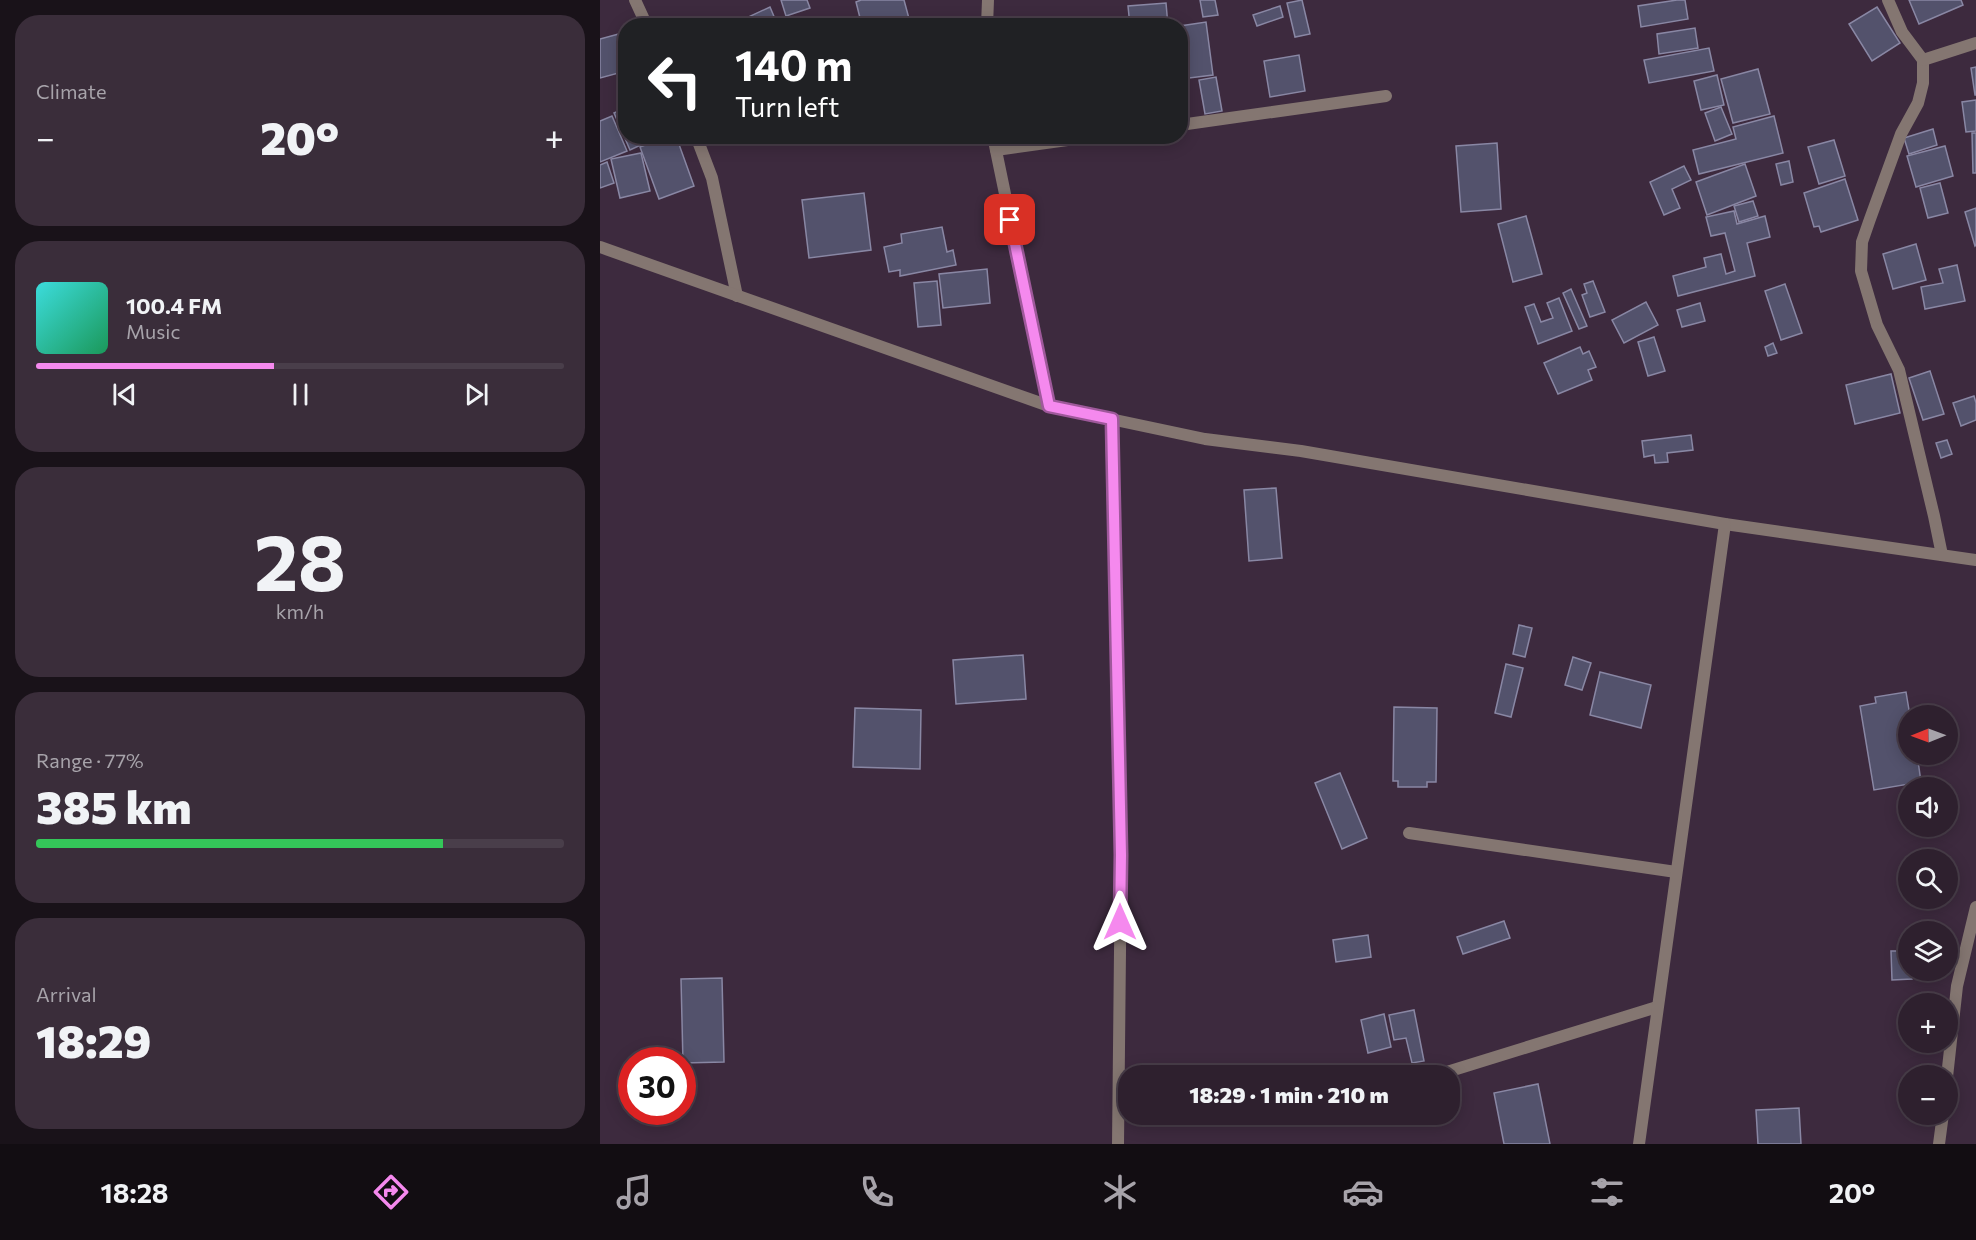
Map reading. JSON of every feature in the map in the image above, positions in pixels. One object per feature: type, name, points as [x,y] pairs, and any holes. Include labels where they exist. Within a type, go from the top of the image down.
[{"type":"street","points":[[634,0],[643,18]]},
{"type":"street","points":[[987,18],[988,0]]},
{"type":"street","points":[[1888,0],[1902,32],[1923,60],[1923,83],[1918,104],[1901,134],[1869,219],[1862,242],[1861,271],[1877,325],[1899,370],[1935,516],[1942,555]]},
{"type":"street","points":[[1923,60],[1976,43]]},
{"type":"street","points":[[1188,124],[1386,96]]},
{"type":"street","points":[[699,144],[712,178],[737,296]]},
{"type":"street","points":[[995,144],[1049,406]]},
{"type":"street","points":[[996,150],[1039,144]]},
{"type":"street","points":[[600,248],[1049,406],[1205,438],[1301,451],[1725,524],[1976,560]]},
{"type":"street","points":[[1112,419],[1121,855],[1118,1144]]},
{"type":"street","points":[[1639,1144],[1725,524]]},
{"type":"street","points":[[1409,833],[1676,872]]},
{"type":"street","points":[[1948,1065],[1957,986],[1976,907]]},
{"type":"street","points":[[1460,1068],[1658,1007]]},
{"type":"street","points":[[1939,1144],[1942,1125]]},
{"type":"building","points":[[781,0],[807,0],[810,8],[786,16]]},
{"type":"building","points":[[904,0],[909,18],[860,18],[856,2]]},
{"type":"building","points":[[1200,0],[1215,0],[1218,15],[1203,17]]},
{"type":"building","points":[[1302,0],[1310,34],[1295,37],[1287,3]]},
{"type":"building","points":[[1685,0],[1688,19],[1641,27],[1638,6]]},
{"type":"building","points":[[1909,0],[1961,0],[1963,5],[1919,24]]},
{"type":"building","points":[[1166,3],[1167,18],[1129,18],[1128,6]]},
{"type":"building","points":[[1280,6],[1283,17],[1257,26],[1253,15]]},
{"type":"building","points":[[770,7],[775,18],[746,18]]},
{"type":"building","points":[[1877,7],[1900,43],[1872,61],[1849,24]]},
{"type":"building","points":[[1206,22],[1213,75],[1188,78],[1188,25]]},
{"type":"building","points":[[1695,28],[1698,48],[1659,54],[1657,34]]},
{"type":"building","points":[[618,34],[618,73],[600,78],[600,39]]},
{"type":"building","points":[[1709,48],[1714,71],[1649,83],[1644,60]]},
{"type":"building","points":[[1299,55],[1305,91],[1270,97],[1264,61]]},
{"type":"building","points":[[1976,67],[1976,95],[1975,95],[1971,68]]},
{"type":"building","points":[[1758,69],[1770,114],[1733,123],[1721,79]]},
{"type":"building","points":[[1717,75],[1724,105],[1701,110],[1694,81]]},
{"type":"building","points":[[1216,77],[1222,111],[1205,114],[1199,80]]},
{"type":"building","points":[[1976,100],[1976,131],[1966,132],[1962,102]]},
{"type":"building","points":[[1721,107],[1732,134],[1715,141],[1705,113]]},
{"type":"building","points":[[612,116],[618,130],[618,144],[624,144],[627,151],[600,162],[600,121]]},
{"type":"building","points":[[1774,116],[1783,153],[1699,174],[1693,150],[1736,139],[1733,127]]},
{"type":"building","points":[[1933,129],[1937,145],[1909,154],[1904,138]]},
{"type":"building","points":[[1972,133],[1976,133],[1976,173],[1973,173]]},
{"type":"building","points":[[1834,140],[1845,176],[1819,184],[1808,147]]},
{"type":"building","points":[[1497,143],[1501,209],[1461,212],[1456,146]]},
{"type":"building","points":[[627,144],[643,144],[630,150]]},
{"type":"building","points":[[648,144],[679,144],[694,186],[659,199],[640,147]]},
{"type":"building","points":[[1945,146],[1953,176],[1916,187],[1907,156]]},
{"type":"building","points":[[641,153],[650,191],[620,198],[611,159]]},
{"type":"building","points":[[1789,161],[1793,182],[1781,185],[1776,164]]},
{"type":"building","points":[[607,162],[614,183],[600,188],[600,165]]},
{"type":"building","points":[[1745,164],[1756,196],[1707,215],[1696,182]]},
{"type":"building","points":[[1684,166],[1691,180],[1672,189],[1680,208],[1664,215],[1650,182]]},
{"type":"building","points":[[1845,179],[1858,220],[1821,232],[1819,226],[1814,227],[1804,193]]},
{"type":"building","points":[[1940,183],[1948,213],[1928,218],[1920,188]]},
{"type":"building","points":[[864,193],[871,250],[809,258],[802,200]]},
{"type":"building","points":[[1753,201],[1758,216],[1739,222],[1734,206]]},
{"type":"building","points":[[1976,208],[1976,245],[1975,246],[1965,212]]},
{"type":"building","points":[[1734,211],[1737,224],[1765,216],[1770,237],[1747,243],[1755,276],[1678,296],[1673,276],[1706,267],[1704,258],[1721,254],[1726,274],[1735,271],[1725,233],[1711,236],[1706,217]]},
{"type":"building","points":[[1526,216],[1542,274],[1513,282],[1498,224]]},
{"type":"building","points":[[942,227],[947,252],[953,250],[956,265],[900,276],[900,270],[889,272],[884,247],[902,243],[901,234]]},
{"type":"building","points":[[1916,244],[1926,280],[1893,289],[1883,254]]},
{"type":"building","points":[[1957,265],[1965,301],[1925,309],[1921,287],[1943,283],[1939,269]]},
{"type":"building","points":[[987,269],[990,303],[943,308],[939,274]]},
{"type":"building","points":[[937,281],[941,325],[918,327],[914,283]]},
{"type":"building","points":[[1593,281],[1605,312],[1590,317],[1582,295],[1587,293],[1584,284]]},
{"type":"building","points":[[1785,284],[1802,333],[1781,340],[1765,291]]},
{"type":"building","points":[[1571,289],[1587,326],[1579,329],[1563,293]]},
{"type":"building","points":[[1559,298],[1572,331],[1538,344],[1525,307],[1534,304],[1541,322],[1553,318],[1547,303]]},
{"type":"building","points":[[1646,302],[1658,325],[1624,343],[1612,320]]},
{"type":"building","points":[[1700,303],[1705,321],[1682,327],[1677,310]]},
{"type":"building","points":[[1654,337],[1665,371],[1648,376],[1638,342]]},
{"type":"building","points":[[1773,343],[1777,353],[1768,356],[1765,347]]},
{"type":"building","points":[[1580,347],[1583,354],[1589,351],[1596,367],[1588,370],[1592,380],[1558,394],[1544,363]]},
{"type":"building","points":[[1930,371],[1944,414],[1923,420],[1909,378]]},
{"type":"building","points":[[1891,374],[1900,413],[1855,424],[1846,385]]},
{"type":"building","points":[[1974,396],[1976,420],[1961,426],[1953,403]]},
{"type":"building","points":[[1691,435],[1693,450],[1667,453],[1668,462],[1655,463],[1654,455],[1644,457],[1642,441]]},
{"type":"building","points":[[1947,440],[1952,454],[1941,458],[1936,443]]},
{"type":"building","points":[[1276,488],[1282,558],[1249,561],[1244,490]]},
{"type":"building","points":[[1519,625],[1532,628],[1525,657],[1513,654]]},
{"type":"building","points":[[1023,655],[1026,699],[956,704],[953,660]]},
{"type":"building","points":[[1573,657],[1591,663],[1582,690],[1565,685]]},
{"type":"building","points":[[1506,664],[1523,668],[1511,717],[1495,713]]},
{"type":"building","points":[[1600,672],[1651,685],[1641,728],[1590,715]]},
{"type":"building","points":[[1906,692],[1908,705],[1898,705],[1898,765],[1919,765],[1920,777],[1898,777],[1898,786],[1874,790],[1860,706],[1876,703],[1875,697]]},
{"type":"building","points":[[1394,707],[1437,708],[1436,782],[1427,782],[1427,787],[1398,787],[1398,781],[1393,781]]},
{"type":"building","points":[[855,708],[921,710],[920,769],[853,767]]},
{"type":"building","points":[[1340,773],[1367,838],[1342,849],[1315,783]]},
{"type":"building","points":[[1504,921],[1510,938],[1463,954],[1457,937]]},
{"type":"building","points":[[1368,935],[1371,957],[1336,962],[1333,940]]},
{"type":"building","points":[[1891,951],[1898,951],[1898,980],[1892,980]]},
{"type":"building","points":[[722,978],[724,1062],[696,1063],[696,1047],[683,1047],[681,979]]},
{"type":"building","points":[[1414,1010],[1424,1061],[1412,1063],[1406,1038],[1394,1040],[1389,1015]]},
{"type":"building","points":[[1384,1014],[1391,1047],[1368,1053],[1361,1020]]},
{"type":"building","points":[[1538,1084],[1550,1144],[1504,1144],[1494,1093]]},
{"type":"building","points":[[1799,1108],[1801,1144],[1758,1144],[1756,1110]]},
{"type":"route","points":[[1010,220],[1049,406],[1112,419],[1121,855],[1120,922]]}]
